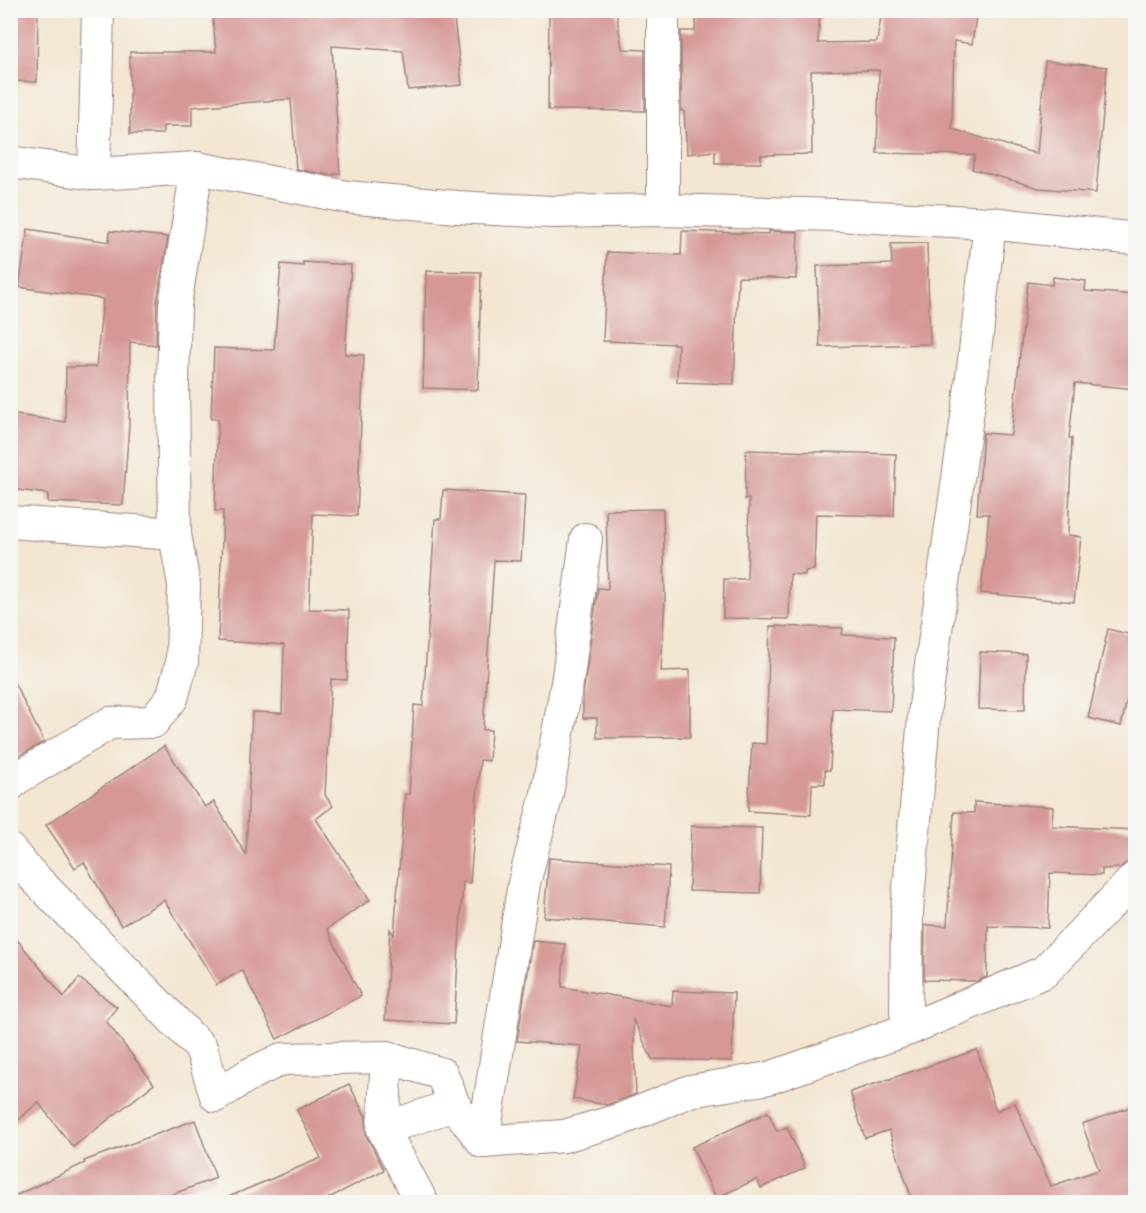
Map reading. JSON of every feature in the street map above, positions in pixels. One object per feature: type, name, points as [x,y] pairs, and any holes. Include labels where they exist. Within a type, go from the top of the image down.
[{"type":"street","points":[[94,174],[98,10]]},
{"type":"street","points":[[663,10],[663,210]]},
{"type":"street","points":[[10,162],[94,174],[197,168],[347,197],[446,206],[551,212],[663,210],[837,215],[990,223],[1136,239]]},
{"type":"street","points":[[10,784],[110,723],[153,722],[172,698],[182,662],[184,585],[175,534],[176,447],[173,384],[175,305],[197,168]]},
{"type":"street","points":[[909,1029],[906,1011],[907,911],[925,706],[969,403],[990,223]]},
{"type":"street","points":[[10,522],[175,534]]},
{"type":"street","points":[[483,1142],[524,883],[547,794],[566,688],[586,539]]},
{"type":"street","points":[[15,865],[201,1048],[216,1096],[250,1074],[282,1059],[387,1057],[442,1074],[454,1105],[483,1142]]},
{"type":"street","points":[[483,1142],[564,1136],[622,1119],[690,1091],[769,1078],[909,1029],[1044,972],[1136,878]]},
{"type":"street","points":[[387,1057],[383,1129],[422,1203]]},
{"type":"street","points":[[383,1129],[454,1105]]},
{"type":"building","points":[[10,10],[38,10],[37,82],[10,81]]},
{"type":"building","points":[[212,10],[453,10],[462,85],[408,90],[403,51],[332,46],[340,174],[328,175],[296,169],[291,99],[192,107],[192,126],[163,126],[163,134],[130,134],[130,52],[216,52]]},
{"type":"building","points":[[549,10],[616,10],[622,49],[645,50],[645,111],[548,110]]},
{"type":"building","points":[[697,10],[820,10],[818,43],[877,42],[882,10],[977,10],[972,44],[954,41],[952,129],[1037,154],[1045,61],[1107,67],[1096,193],[1039,188],[972,169],[975,155],[877,153],[879,70],[811,71],[812,154],[761,155],[761,163],[715,163],[715,151],[687,154],[684,111],[681,111],[681,31],[695,31]]},
{"type":"building","points":[[28,229],[109,242],[110,231],[168,237],[157,302],[156,345],[130,342],[129,425],[123,505],[48,502],[48,494],[10,489],[10,414],[65,422],[66,367],[96,367],[103,299],[19,287]]},
{"type":"building","points":[[682,231],[769,234],[769,231],[798,232],[796,279],[738,277],[734,384],[677,382],[678,344],[603,341],[607,252],[681,255]]},
{"type":"building","points":[[927,243],[930,344],[820,347],[817,266],[892,264],[891,244]]},
{"type":"building","points":[[303,262],[351,265],[345,354],[364,355],[357,516],[313,514],[309,609],[349,610],[347,680],[331,679],[325,795],[333,806],[316,819],[370,900],[327,929],[361,996],[277,1039],[242,970],[217,985],[164,900],[121,926],[84,862],[75,868],[46,825],[164,746],[205,807],[214,802],[246,855],[252,712],[282,713],[284,645],[218,641],[223,511],[215,511],[218,419],[211,419],[214,348],[274,350],[281,264],[303,266]]},
{"type":"building","points":[[426,271],[481,272],[478,390],[423,388]]},
{"type":"building","points":[[1053,277],[1086,281],[1085,291],[1136,295],[1136,389],[1075,383],[1069,438],[1072,438],[1068,535],[1081,537],[1074,602],[981,593],[989,514],[977,514],[983,433],[1011,435],[1028,282],[1052,285]]},
{"type":"building","points":[[746,450],[896,454],[894,516],[816,514],[814,570],[805,571],[805,575],[790,574],[789,619],[723,618],[724,579],[747,579],[749,499],[745,499]]},
{"type":"building","points":[[443,490],[525,495],[521,561],[494,560],[483,730],[491,730],[489,761],[480,760],[470,883],[463,882],[454,1024],[385,1020],[390,929],[394,935],[405,794],[409,794],[414,705],[423,706],[435,519],[441,519]]},
{"type":"building","points":[[663,509],[665,598],[661,671],[690,670],[690,737],[597,738],[597,718],[583,718],[583,694],[598,588],[608,589],[606,510]]},
{"type":"building","points":[[770,626],[843,628],[842,635],[894,637],[891,711],[833,709],[830,770],[825,770],[825,784],[812,784],[811,815],[748,811],[752,743],[766,744]]},
{"type":"building","points":[[1108,629],[1136,636],[1136,659],[1121,726],[1088,718]]},
{"type":"building","points":[[980,652],[1026,654],[1025,710],[978,709]]},
{"type":"building","points":[[10,674],[44,742],[10,761]]},
{"type":"building","points":[[974,802],[1053,807],[1052,826],[1136,830],[1136,860],[1131,860],[1119,868],[1102,869],[1102,875],[1050,873],[1048,928],[988,926],[987,977],[977,981],[924,980],[925,925],[947,926],[954,812],[974,813]]},
{"type":"building","points":[[691,826],[762,828],[760,893],[689,891]]},
{"type":"building","points":[[549,858],[669,867],[665,927],[544,917]]},
{"type":"building","points":[[10,931],[64,997],[79,978],[117,1007],[106,1021],[154,1084],[73,1147],[38,1102],[10,1128]]},
{"type":"building","points":[[533,941],[565,944],[562,987],[672,1006],[673,991],[734,993],[732,1061],[652,1059],[633,1019],[636,1094],[607,1105],[573,1099],[582,1046],[517,1041]]},
{"type":"building","points":[[977,1050],[996,1111],[1015,1103],[1051,1186],[1099,1170],[1082,1124],[1136,1105],[1136,1203],[913,1203],[889,1130],[865,1138],[850,1092]]},
{"type":"building","points":[[349,1084],[366,1117],[366,1135],[384,1170],[319,1203],[214,1203],[321,1158],[297,1110]]},
{"type":"building","points":[[768,1112],[777,1131],[787,1127],[805,1168],[761,1188],[757,1179],[716,1198],[692,1147]]},
{"type":"building","points":[[195,1120],[216,1178],[149,1203],[10,1203],[10,1198],[85,1163],[84,1161]]}]
